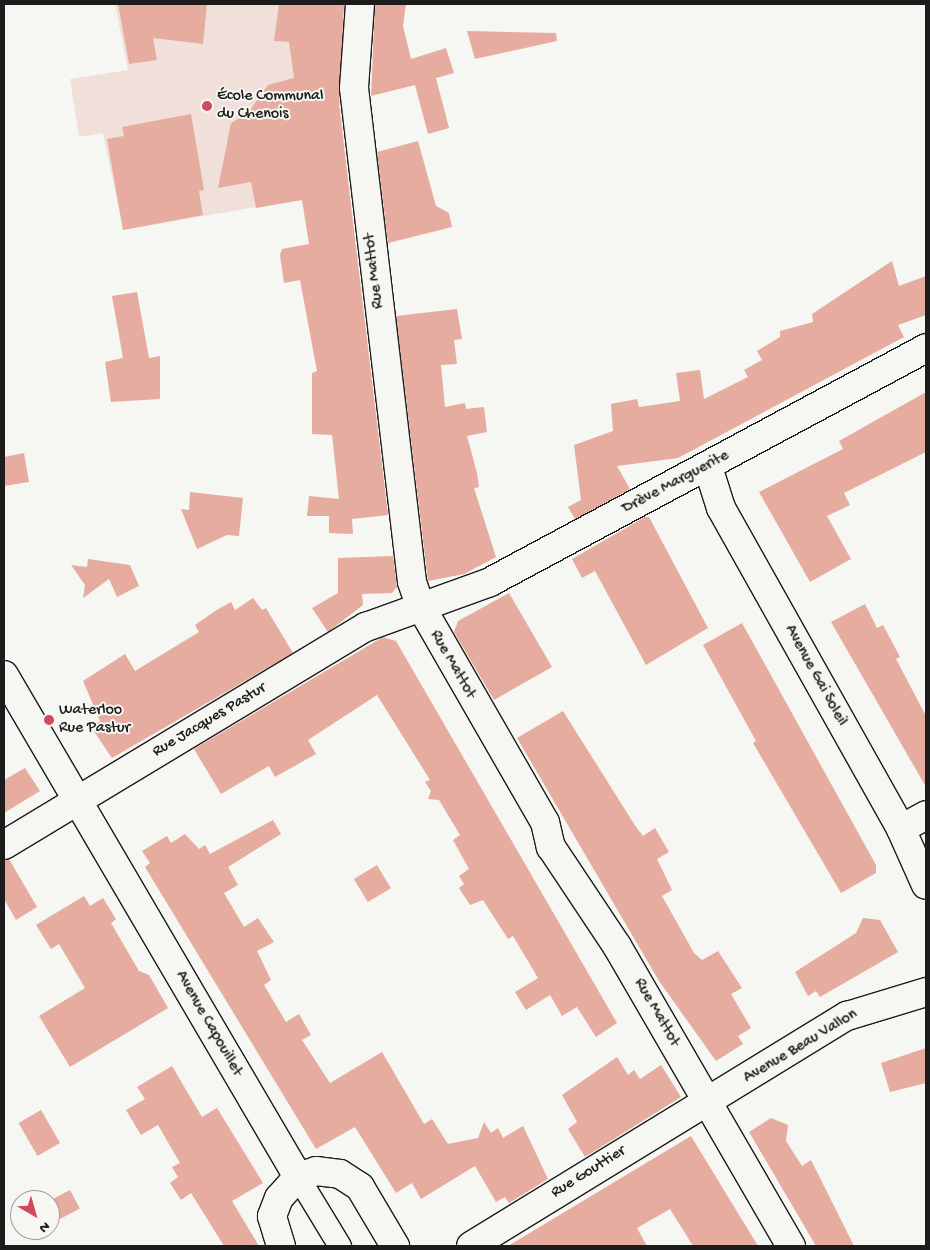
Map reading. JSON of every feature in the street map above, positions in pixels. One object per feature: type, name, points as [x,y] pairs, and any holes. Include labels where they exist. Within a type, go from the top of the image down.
[{"type":"street","name":"Rue Mattot","points":[[360,4],[354,88],[412,582],[420,605],[544,822],[551,847],[617,946],[791,1246]]},
{"type":"street","name":"Drève Marguerite","points":[[420,605],[490,582],[708,467],[926,348]]},
{"type":"street","name":"Avenue Gai Soleil","points":[[708,467],[721,508],[900,830],[926,885]]},
{"type":"street","name":"Rue Jacques Pastur","points":[[4,845],[366,627],[420,605]]},
{"type":"street","name":"Avenue Capouillet","points":[[4,675],[340,1246]]},
{"type":"street","points":[[900,830],[926,815]]},
{"type":"street","name":"Avenue Beau Vallon","points":[[708,1103],[847,1016],[926,992]]},
{"type":"street","name":"Rue Gouttier","points":[[471,1246],[708,1103]]},
{"type":"street","points":[[281,1246],[272,1216],[279,1198],[298,1177],[316,1171],[340,1174],[360,1187],[395,1246]]},
{"type":"shaded area","name":"École Communal du Chenois","points":[[115,4],[343,4],[336,63],[349,191],[123,230],[103,133],[79,137],[70,79],[128,70]]},
{"type":"building","points":[[118,4],[207,4],[203,44],[153,38],[157,60],[129,64]]},
{"type":"building","points":[[279,4],[344,4],[339,105],[388,515],[352,519],[353,534],[329,533],[329,516],[307,516],[309,496],[339,499],[332,435],[312,434],[312,373],[317,371],[300,280],[284,283],[280,255],[282,249],[309,244],[302,200],[256,208],[251,182],[218,188],[231,123],[248,113],[268,85],[294,78],[289,42],[274,41]]},
{"type":"building","points":[[375,4],[406,4],[403,26],[411,59],[446,48],[454,73],[436,78],[449,128],[428,134],[415,85],[371,96]]},
{"type":"building","points":[[467,31],[556,33],[557,41],[475,59]]},
{"type":"building","points":[[191,114],[204,190],[199,191],[203,215],[123,230],[107,139],[124,136],[122,127]]},
{"type":"building","points":[[418,141],[436,206],[449,213],[452,227],[388,243],[377,152]]},
{"type":"building","points":[[892,261],[899,286],[926,276],[926,315],[898,325],[904,337],[678,458],[617,466],[630,489],[575,519],[568,507],[581,500],[574,445],[613,431],[611,404],[637,399],[639,407],[680,401],[676,373],[700,370],[704,399],[748,377],[744,370],[762,360],[757,351],[780,337],[780,331],[813,322],[812,314]]},
{"type":"building","points":[[137,292],[149,358],[160,356],[160,399],[111,402],[105,362],[123,358],[112,296]]},
{"type":"building","points":[[457,309],[462,339],[454,340],[457,364],[441,365],[445,407],[465,403],[466,409],[484,407],[487,432],[467,436],[479,487],[474,488],[496,557],[464,574],[428,581],[396,316]]},
{"type":"building","points":[[926,392],[926,452],[844,493],[850,505],[827,516],[851,559],[810,582],[759,492],[843,449],[839,441]]},
{"type":"building","points":[[24,453],[29,482],[4,486],[4,457]]},
{"type":"building","points":[[190,492],[243,498],[239,536],[227,535],[197,549],[181,509],[189,510]]},
{"type":"building","points":[[645,517],[649,517],[708,628],[646,665],[595,571],[582,578],[572,559]]},
{"type":"building","points":[[393,556],[397,587],[392,593],[362,594],[363,605],[328,632],[312,608],[338,593],[338,558]]},
{"type":"building","points":[[88,559],[130,565],[139,586],[117,597],[109,579],[83,598],[85,585],[71,565],[87,567]]},
{"type":"building","points":[[509,593],[552,667],[494,700],[454,632],[458,621]]},
{"type":"building","points":[[253,598],[262,610],[266,608],[293,653],[112,758],[91,727],[100,721],[83,681],[125,654],[135,671],[199,632],[195,625],[215,611],[231,602],[235,610]]},
{"type":"building","points":[[865,604],[877,628],[883,625],[900,657],[896,659],[926,716],[926,787],[831,622]]},
{"type":"building","points":[[742,623],[876,865],[876,873],[841,893],[753,743],[756,741],[703,645]]},
{"type":"building","points":[[383,637],[396,641],[617,1023],[596,1037],[577,1007],[562,1016],[550,995],[526,1010],[515,992],[538,978],[513,936],[508,939],[483,900],[470,905],[459,888],[464,884],[459,876],[469,869],[453,840],[460,835],[439,800],[428,799],[431,791],[425,782],[430,780],[377,695],[308,740],[316,754],[275,777],[269,766],[221,794],[194,749]]},
{"type":"building","points":[[563,711],[636,827],[643,836],[655,828],[669,852],[657,859],[672,890],[662,896],[694,953],[702,960],[718,951],[742,988],[731,994],[751,1028],[738,1036],[743,1044],[716,1061],[659,981],[517,738]]},
{"type":"building","points":[[25,768],[40,791],[4,813],[4,780]]},
{"type":"building","points":[[273,820],[281,834],[228,867],[238,885],[224,893],[244,927],[258,918],[274,942],[257,951],[271,980],[264,985],[286,1022],[299,1014],[311,1035],[302,1040],[330,1083],[382,1052],[424,1124],[432,1119],[448,1144],[478,1138],[484,1122],[491,1133],[498,1128],[503,1138],[523,1126],[548,1179],[509,1203],[505,1197],[496,1202],[475,1166],[421,1199],[412,1183],[396,1193],[355,1127],[316,1149],[145,867],[150,863],[142,851],[167,836],[171,843],[185,834],[199,849],[205,845],[210,854]]},
{"type":"building","points":[[9,859],[37,907],[16,920],[4,899],[4,861]]},
{"type":"building","points":[[377,865],[391,888],[368,902],[354,879]]},
{"type":"building","points":[[84,896],[90,906],[103,898],[116,919],[111,923],[139,971],[149,975],[168,1008],[70,1067],[39,1016],[85,988],[59,944],[51,949],[36,925]]},
{"type":"building","points":[[863,918],[880,920],[898,952],[820,997],[816,991],[808,996],[795,972],[856,933]]},
{"type":"building","points":[[926,1048],[926,1083],[890,1092],[881,1063]]},
{"type":"building","points":[[617,1057],[628,1075],[634,1070],[640,1079],[661,1065],[681,1097],[585,1157],[568,1129],[577,1122],[562,1095]]},
{"type":"building","points":[[172,1066],[202,1117],[217,1108],[263,1183],[232,1201],[259,1246],[224,1246],[191,1193],[181,1200],[170,1183],[178,1177],[172,1167],[180,1163],[158,1125],[141,1135],[126,1110],[145,1099],[137,1087]]},
{"type":"building","points":[[41,1110],[60,1143],[37,1156],[18,1123]]},
{"type":"building","points":[[771,1118],[788,1125],[786,1141],[802,1166],[811,1160],[854,1246],[816,1246],[749,1132]]},
{"type":"building","points":[[691,1136],[758,1246],[693,1246],[670,1209],[637,1228],[647,1246],[508,1246]]},
{"type":"building","points":[[70,1190],[80,1209],[60,1219],[60,1195]]},
{"type":"place","name":"École Communal du Chenois","points":[[207,106]]},
{"type":"place","name":"Waterloo Rue Pastur","points":[[49,720]]}]
